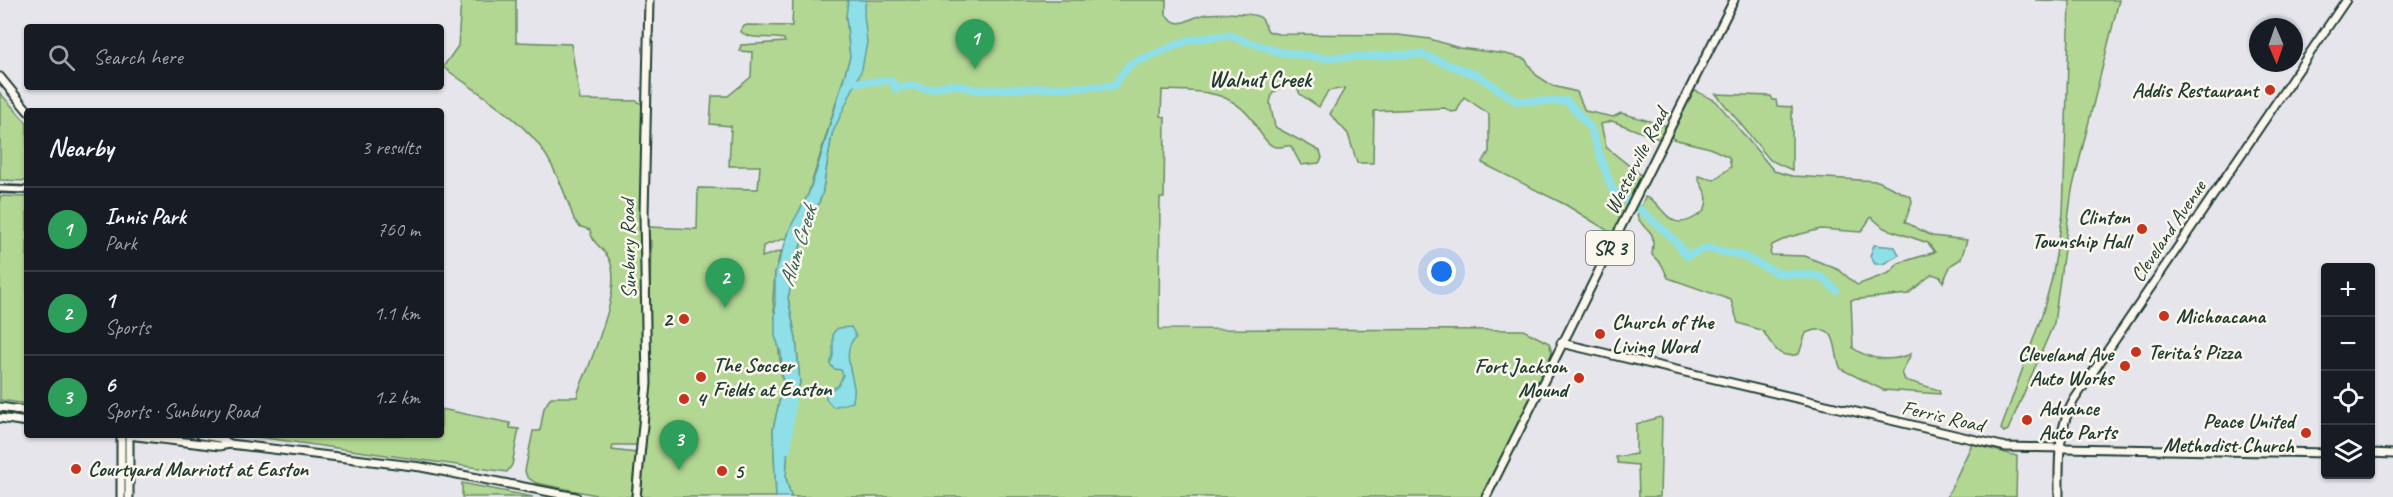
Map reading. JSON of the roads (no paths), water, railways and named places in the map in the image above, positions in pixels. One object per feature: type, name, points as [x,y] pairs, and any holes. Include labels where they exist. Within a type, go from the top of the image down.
[{"type":"main road","name":"Sunbury Road","points":[[636,497],[647,384],[644,205],[649,0]]},
{"type":"main road","name":"Westerville Road","points":[[1486,497],[1734,0]]},
{"type":"main road","name":"Cleveland Avenue","points":[[2059,497],[2061,448],[2066,415],[2082,387],[2346,0]]},
{"type":"main road","points":[[0,77],[26,108]]},
{"type":"main road","name":"Ferris Road","points":[[1561,343],[2006,447],[2321,453]]},
{"type":"main road","points":[[0,407],[24,411]]},
{"type":"main road","points":[[0,418],[24,422]]},
{"type":"main road","points":[[121,438],[121,497]]},
{"type":"main road","points":[[129,438],[129,497]]},
{"type":"main road","points":[[154,438],[219,446],[230,444],[421,467],[576,497]]},
{"type":"main road","points":[[220,438],[230,444]]},
{"type":"main road","points":[[2375,453],[2393,454]]},
{"type":"street","points":[[0,189],[24,190]]},
{"type":"water","points":[[848,0],[866,0],[864,14],[867,42],[862,69],[832,134],[822,195],[798,252],[788,298],[796,339],[800,383],[792,407],[788,443],[786,478],[791,497],[776,497],[773,429],[783,385],[781,353],[775,336],[775,273],[791,226],[808,195],[850,57],[846,16]]},
{"type":"water","points":[[1874,245],[1895,247],[1899,255],[1883,264],[1875,264],[1870,256]]},
{"type":"water","points":[[851,327],[856,336],[849,347],[848,354],[854,389],[853,402],[833,407],[826,399],[826,392],[838,386],[843,375],[841,370],[834,369],[830,364],[833,356],[833,333],[838,328]]},
{"type":"waterway","points":[[856,82],[892,81],[896,89],[909,86],[929,89],[950,85],[976,90],[1113,86],[1130,64],[1189,40],[1228,35],[1248,42]]},
{"type":"waterway","points":[[1255,44],[1280,52],[1324,58],[1421,54],[1479,76],[1516,101],[1567,101],[1590,127],[1612,189],[1628,201]]},
{"type":"waterway","points":[[1637,207],[1673,238],[1687,256],[1706,248],[1741,255],[1778,273],[1820,276],[1836,290]]},
{"type":"waterway","name":"Alum Creek","points":[[787,449],[792,399]]},
{"type":"place","name":"Innis Park","points":[[975,69]]},
{"type":"place","name":"Addis Restaurant","points":[[2270,90]]},
{"type":"place","name":"Clinton Township Hall","points":[[2142,229]]},
{"type":"place","name":"1","points":[[725,308]]},
{"type":"place","name":"Michoacana","points":[[2164,316]]},
{"type":"place","name":"2","points":[[684,319]]},
{"type":"place","name":"Church of the Living Word","points":[[1600,334]]},
{"type":"place","name":"Terita's Pizza","points":[[2136,352]]},
{"type":"place","name":"Cleveland Ave Auto Works","points":[[2125,366]]},
{"type":"place","name":"The Soccer Fields at Easton","points":[[701,377]]},
{"type":"place","name":"Fort Jackson Mound","points":[[1579,378]]},
{"type":"place","name":"4","points":[[684,399]]},
{"type":"place","name":"Advance Auto Parts","points":[[2027,420]]},
{"type":"place","name":"Peace United Methodist Church","points":[[2306,433]]},
{"type":"place","name":"Courtyard Marriott at Easton","points":[[76,469]]},
{"type":"place","name":"6","points":[[679,470]]},
{"type":"place","name":"5","points":[[722,471]]},
{"type":"district","name":"Walnut Creek","points":[[1260,79]]}]
